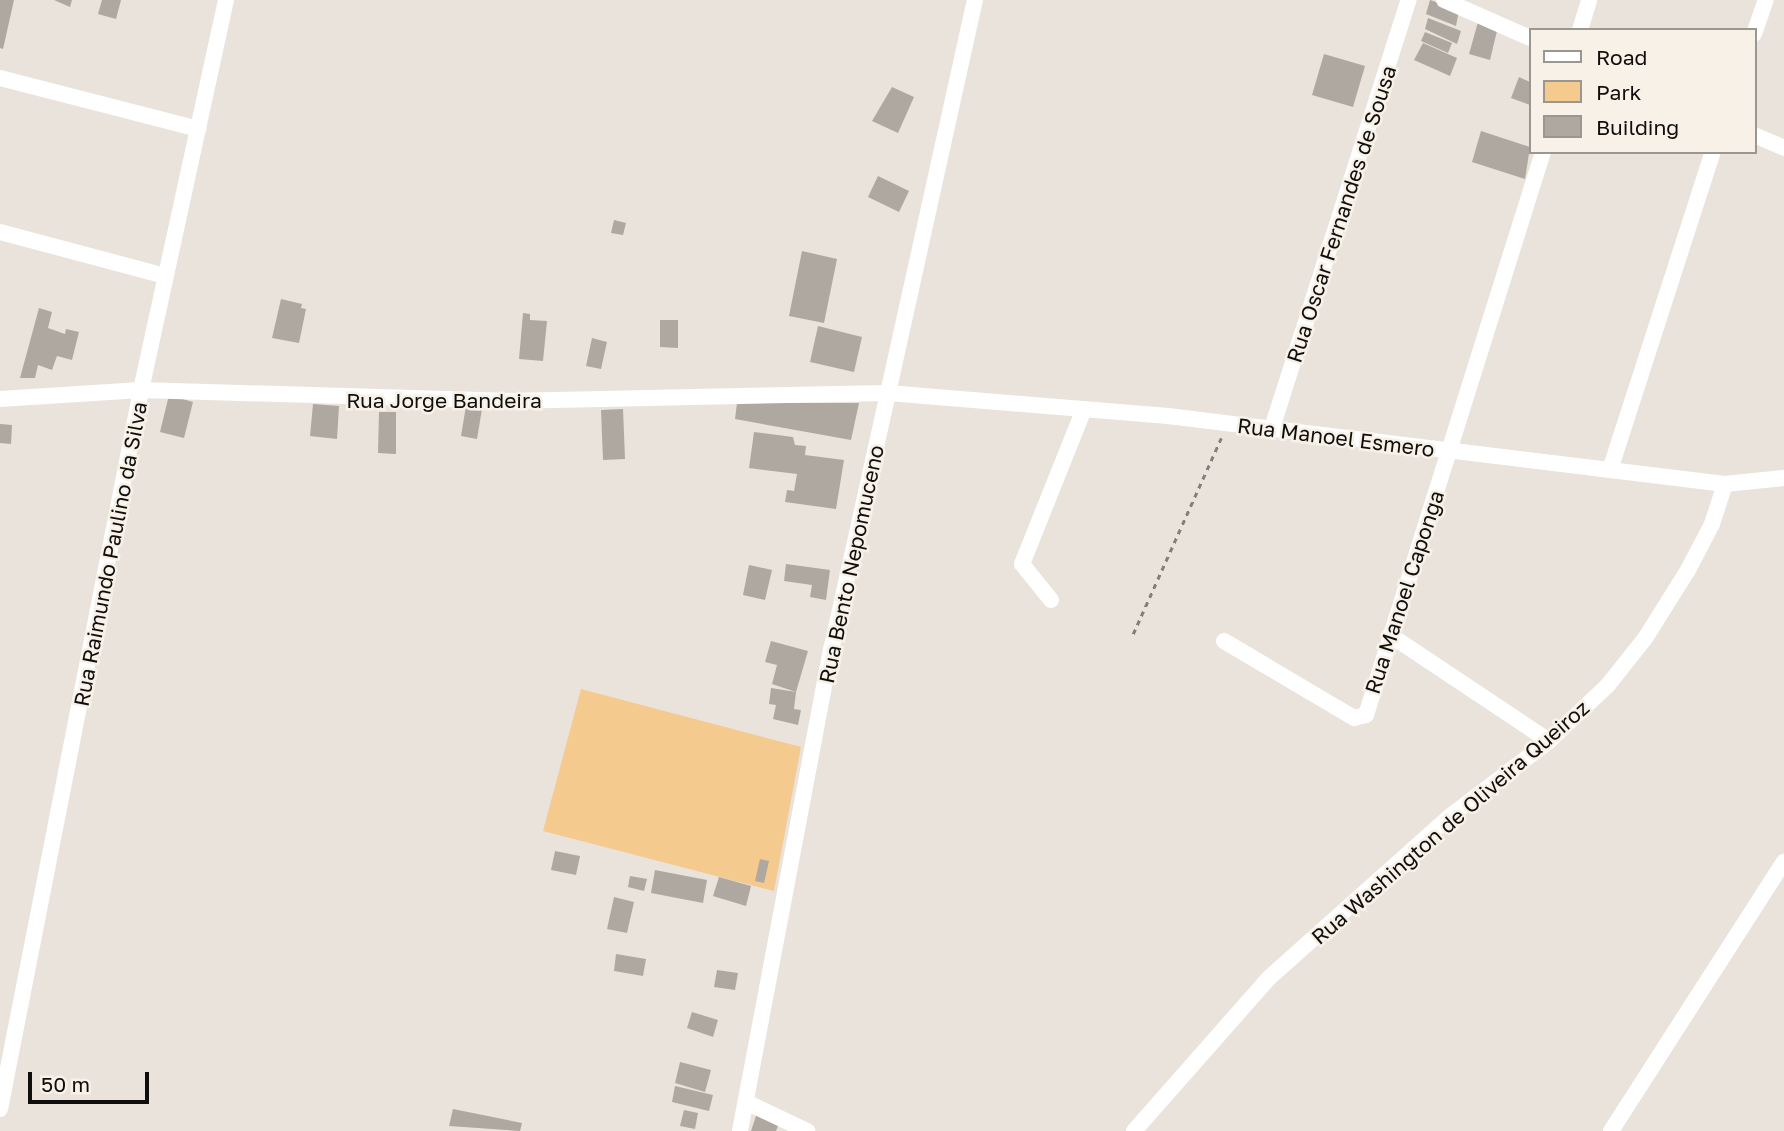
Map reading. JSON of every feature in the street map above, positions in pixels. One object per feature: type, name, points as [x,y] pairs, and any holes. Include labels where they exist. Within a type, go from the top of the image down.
[{"type":"street","name":"Rua Raimundo Paulino da Silva","points":[[0,1109],[141,390],[226,0]]},
{"type":"street","name":"Rua Bento Nepomuceno","points":[[740,1131],[832,646],[975,0]]},
{"type":"street","name":"Rua Oscar Fernandes de Sousa","points":[[1272,428],[1409,0]]},
{"type":"street","points":[[1444,0],[1528,37]]},
{"type":"street","points":[[1581,28],[1589,0]]},
{"type":"street","points":[[1756,28],[1766,0]]},
{"type":"street","points":[[0,78],[199,129]]},
{"type":"street","points":[[1756,136],[1784,148]]},
{"type":"street","name":"Rua Manoel Caponga","points":[[1224,641],[1359,720],[1366,715],[1542,154]]},
{"type":"street","points":[[1610,470],[1712,154]]},
{"type":"street","points":[[0,232],[165,275]]},
{"type":"street","name":"Rua Jorge Bandeira","points":[[0,399],[141,390],[504,401],[888,393]]},
{"type":"street","name":"Rua Manoel Esmero","points":[[888,393],[1272,428],[1449,452],[1725,484],[1784,478]]},
{"type":"street","points":[[1051,600],[1022,564],[1084,409]]},
{"type":"street","name":"Rua Washington de Oliveira Queiroz","points":[[1135,1131],[1269,978],[1449,817],[1549,741],[1608,685],[1646,637],[1703,543],[1725,484]]},
{"type":"street","points":[[1390,635],[1549,741]]},
{"type":"street","points":[[1611,1131],[1784,862]]},
{"type":"street","points":[[746,1102],[807,1131]]},
{"type":"path","points":[[1133,634],[1223,435]]},
{"type":"green space","points":[[581,689],[801,747],[774,891],[543,831]]},
{"type":"building","points":[[0,0],[14,0],[3,49],[0,48]]},
{"type":"building","points":[[54,0],[72,0],[70,7]]},
{"type":"building","points":[[102,0],[121,0],[116,19],[98,14]]},
{"type":"building","points":[[1430,0],[1459,10],[1456,26],[1426,14]]},
{"type":"building","points":[[1428,18],[1461,31],[1457,44],[1425,29]]},
{"type":"building","points":[[1478,22],[1497,31],[1490,60],[1469,54]]},
{"type":"building","points":[[1425,32],[1452,43],[1448,53],[1421,41]]},
{"type":"building","points":[[1423,43],[1457,58],[1450,76],[1414,60]]},
{"type":"building","points":[[1324,54],[1365,66],[1353,107],[1312,95]]},
{"type":"building","points":[[1519,77],[1528,81],[1528,104],[1511,98]]},
{"type":"building","points":[[892,87],[914,97],[898,133],[872,121]]},
{"type":"building","points":[[1481,131],[1528,146],[1525,179],[1472,162]]},
{"type":"building","points":[[878,176],[909,191],[899,212],[868,197]]},
{"type":"building","points":[[614,220],[626,223],[623,235],[611,233]]},
{"type":"building","points":[[802,251],[837,259],[824,323],[789,316]]},
{"type":"building","points":[[281,299],[302,304],[301,308],[306,309],[299,343],[272,338]]},
{"type":"building","points":[[39,308],[52,312],[48,328],[65,334],[66,329],[79,332],[72,360],[57,356],[52,370],[38,365],[35,378],[20,378]]},
{"type":"building","points":[[523,313],[530,314],[530,320],[547,321],[543,361],[519,359]]},
{"type":"building","points":[[660,320],[678,320],[678,348],[660,347]]},
{"type":"building","points":[[818,326],[862,337],[854,372],[810,362]]},
{"type":"building","points":[[592,338],[607,342],[601,369],[586,366]]},
{"type":"building","points":[[169,395],[193,402],[184,438],[160,432]]},
{"type":"building","points":[[737,403],[859,403],[851,440],[735,419]]},
{"type":"building","points":[[313,404],[339,406],[337,439],[310,436]]},
{"type":"building","points":[[466,406],[482,409],[477,439],[461,436]]},
{"type":"building","points":[[623,409],[625,459],[603,460],[601,410]]},
{"type":"building","points":[[379,412],[396,412],[396,454],[378,453]]},
{"type":"building","points":[[0,424],[12,425],[11,444],[0,443]]},
{"type":"building","points":[[754,432],[793,437],[795,445],[806,446],[805,455],[844,460],[836,509],[785,502],[787,490],[794,491],[797,474],[749,468]]},
{"type":"building","points":[[786,564],[830,570],[826,600],[810,597],[812,585],[784,581]]},
{"type":"building","points":[[749,565],[772,570],[765,600],[743,595]]},
{"type":"building","points":[[771,641],[808,651],[796,692],[772,684],[777,665],[765,662]]},
{"type":"building","points":[[771,688],[796,692],[794,709],[801,710],[798,725],[773,719],[776,705],[769,704]]},
{"type":"building","points":[[555,851],[580,856],[576,875],[551,870]]},
{"type":"building","points":[[760,859],[769,861],[764,883],[755,881]]},
{"type":"building","points":[[655,870],[707,880],[703,903],[651,893]]},
{"type":"building","points":[[630,876],[647,879],[644,891],[628,887]]},
{"type":"building","points":[[719,877],[751,886],[746,906],[713,896]]},
{"type":"building","points":[[614,897],[634,902],[627,933],[607,929]]},
{"type":"building","points":[[616,954],[646,959],[643,976],[614,971]]},
{"type":"building","points":[[717,970],[738,973],[735,990],[714,987]]},
{"type":"building","points":[[692,1012],[718,1020],[713,1037],[687,1028]]},
{"type":"building","points":[[680,1062],[711,1070],[705,1092],[675,1083]]},
{"type":"building","points":[[675,1086],[713,1095],[709,1111],[672,1102]]},
{"type":"building","points":[[453,1109],[522,1123],[520,1131],[449,1126]]},
{"type":"building","points":[[684,1110],[698,1113],[695,1129],[680,1126]]},
{"type":"building","points":[[757,1113],[780,1121],[776,1131],[751,1131]]}]
